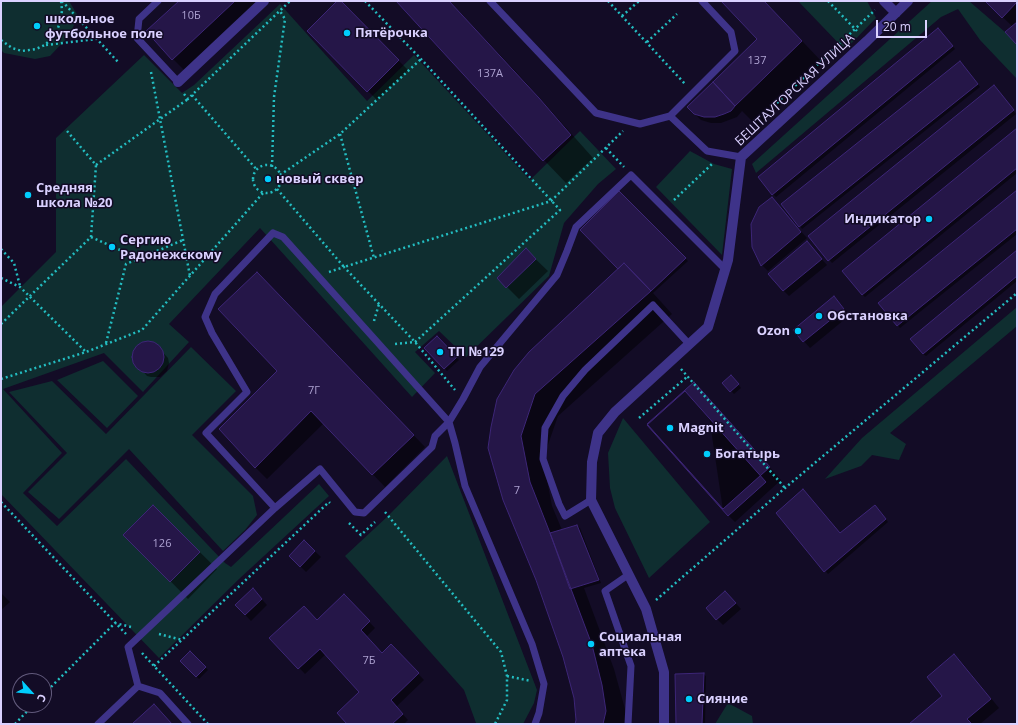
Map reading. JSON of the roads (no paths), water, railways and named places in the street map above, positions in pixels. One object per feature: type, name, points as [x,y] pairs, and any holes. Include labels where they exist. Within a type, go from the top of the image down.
[{"type":"street","points":[[178,82],[264,1]]},
{"type":"street","name":"БЕШТАУГОРСКАЯ УЛИЦА","points":[[664,724],[664,672],[646,609],[591,500],[592,462],[598,433],[615,412],[708,327],[728,260],[741,157],[867,41],[908,1]]},
{"type":"street","points":[[881,4],[896,13]]},
{"type":"lane","points":[[158,1],[139,19],[137,38],[178,82]]},
{"type":"lane","points":[[490,1],[596,114],[640,124],[670,116],[735,51],[731,32],[702,1]]},
{"type":"lane","points":[[670,116],[707,151],[741,157]]},
{"type":"lane","points":[[138,686],[128,647],[275,508],[320,470],[355,512],[364,513],[432,447],[435,436],[449,422],[463,400],[480,367],[557,275],[576,227],[631,175],[725,269]]},
{"type":"lane","points":[[275,508],[206,433],[247,392],[212,334],[204,317],[215,294],[273,233],[283,237],[449,422],[465,486],[532,644],[544,684],[539,713],[535,724]]},
{"type":"lane","points":[[591,500],[565,516],[559,504],[543,459],[545,428],[563,396],[585,370],[653,305],[689,344]]},
{"type":"lane","points":[[628,575],[605,591],[631,666],[628,724]]},
{"type":"lane","points":[[98,724],[138,686]]},
{"type":"lane","points":[[138,686],[160,693],[188,724]]},
{"type":"place","name":"школьное футбольное поле","points":[[37,26]]},
{"type":"place","name":"Пятёрочка","points":[[347,33]]},
{"type":"place","name":"новый сквер","points":[[268,179]]},
{"type":"place","name":"Средняя школа №20","points":[[28,195]]},
{"type":"place","name":"Индикатор","points":[[929,219]]},
{"type":"place","name":"Сергию Радонежскому","points":[[112,247]]},
{"type":"place","name":"Обстановка","points":[[819,316]]},
{"type":"place","name":"Ozon","points":[[798,331]]},
{"type":"place","name":"ТП №129","points":[[440,352]]},
{"type":"place","name":"Magnit","points":[[670,428]]},
{"type":"place","name":"Богатырь","points":[[707,454]]},
{"type":"place","name":"Социальная аптека","points":[[591,644]]},
{"type":"place","name":"Сияние","points":[[689,699]]}]
